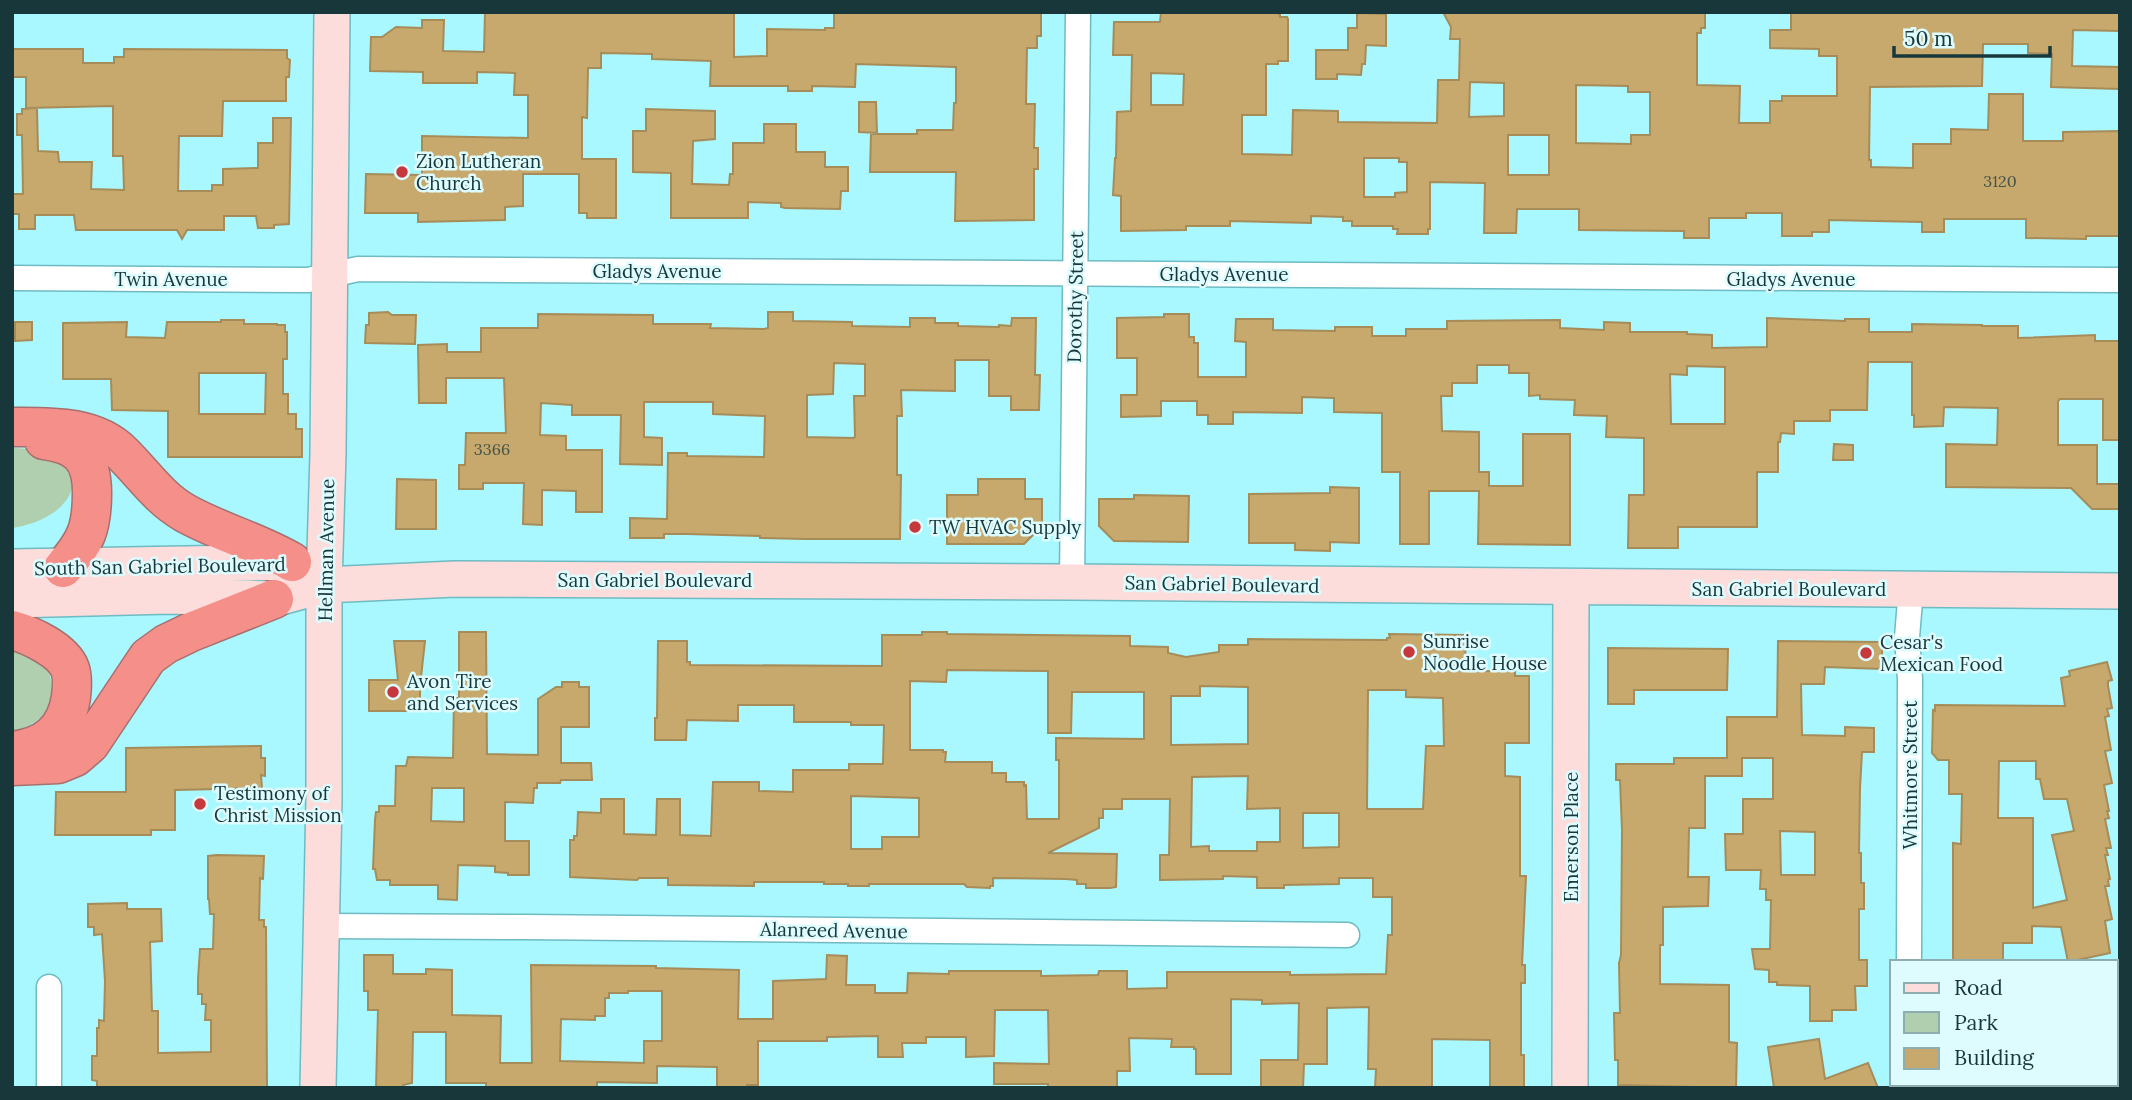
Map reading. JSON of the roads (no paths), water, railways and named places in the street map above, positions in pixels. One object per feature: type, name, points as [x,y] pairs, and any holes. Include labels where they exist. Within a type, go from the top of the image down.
[{"type":"highway","points":[[12,427],[71,430],[93,435],[110,443],[175,507],[223,531],[269,548],[292,562]]},
{"type":"highway","points":[[12,438],[59,442],[76,449],[88,462],[93,480],[91,523],[80,549],[63,568]]},
{"type":"highway","points":[[12,766],[58,764],[75,757],[90,744],[148,657],[191,632],[275,599]]},
{"type":"highway","points":[[12,630],[36,639],[59,655],[70,668],[72,688],[69,708],[49,739],[32,749],[12,751]]},
{"type":"main road","name":"Hellman Avenue","points":[[318,1088],[332,12]]},
{"type":"main road","name":"South San Gabriel Boulevard","points":[[12,567],[292,562],[324,585]]},
{"type":"main road","name":"San Gabriel Boulevard","points":[[324,585],[455,579],[2120,591]]},
{"type":"main road","name":"South San Gabriel Boulevard","points":[[12,600],[169,596],[275,599],[324,585]]},
{"type":"main road","name":"Emerson Place","points":[[1570,1088],[1571,587]]},
{"type":"street","name":"Dorothy Street","points":[[1072,582],[1078,12]]},
{"type":"street","name":"Gladys Avenue","points":[[329,274],[358,269],[2120,280]]},
{"type":"street","name":"Twin Avenue","points":[[12,278],[308,280],[329,274]]},
{"type":"street","name":"Whitmore Street","points":[[1909,960],[1910,680],[1907,637],[1911,589]]},
{"type":"street","name":"Alanreed Avenue","points":[[321,926],[1348,935]]},
{"type":"street","points":[[49,987],[49,1088]]},
{"type":"waterway","points":[[1994,1088],[1998,1086]]},
{"type":"place","name":"Zion Lutheran Church","points":[[402,172]]},
{"type":"place","name":"TW HVAC Supply","points":[[915,527]]},
{"type":"place","name":"Sunrise Noodle House","points":[[1409,652]]},
{"type":"place","name":"Cesar's Mexican Food","points":[[1866,653]]},
{"type":"place","name":"Avon Tire and Services","points":[[393,692]]},
{"type":"place","name":"Testimony of Christ Mission","points":[[200,804]]}]
